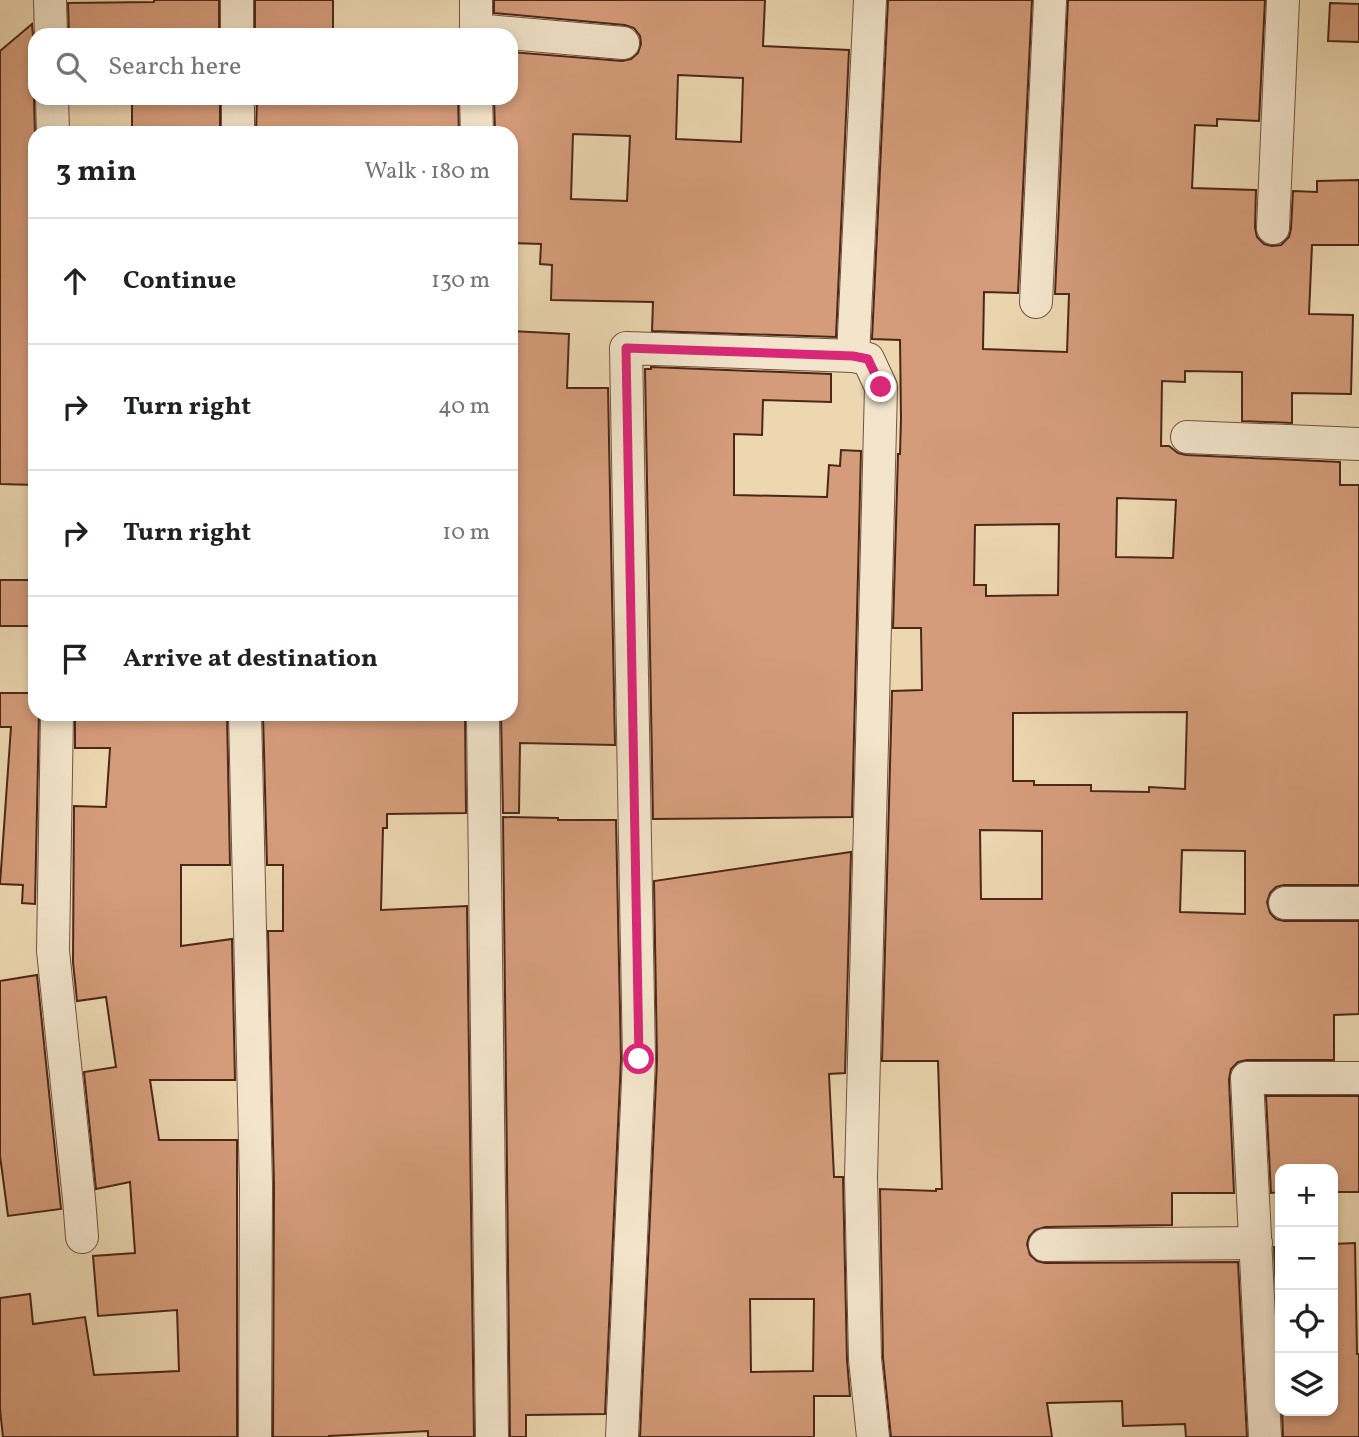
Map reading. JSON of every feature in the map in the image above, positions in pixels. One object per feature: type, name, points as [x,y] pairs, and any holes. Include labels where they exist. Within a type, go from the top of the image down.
[{"type":"street","points":[[50,0],[51,28]]},
{"type":"street","points":[[237,0],[237,28]]},
{"type":"street","points":[[853,356],[870,0]]},
{"type":"street","points":[[1036,302],[1050,0]]},
{"type":"street","points":[[1273,228],[1283,0]]},
{"type":"street","points":[[476,22],[623,43]]},
{"type":"street","points":[[52,105],[53,126]]},
{"type":"street","points":[[238,105],[238,126]]},
{"type":"street","points":[[476,105],[477,126]]},
{"type":"street","points":[[622,1437],[639,1059],[626,348],[853,356],[868,359],[881,387],[861,1177],[865,1359],[873,1437]]},
{"type":"street","points":[[1187,437],[1359,444]]},
{"type":"street","points":[[57,721],[53,951],[82,1237]]},
{"type":"street","points":[[246,721],[256,1172],[255,1437]]},
{"type":"street","points":[[484,721],[492,1437]]},
{"type":"street","points":[[1285,903],[1359,902]]},
{"type":"street","points":[[1265,1437],[1247,1078],[1359,1077]]},
{"type":"street","points":[[1045,1245],[1256,1243]]},
{"type":"building","points":[[219,0],[219,28],[69,28],[68,3]]},
{"type":"building","points":[[255,0],[333,0],[333,28],[255,28]]},
{"type":"building","points":[[494,0],[765,0],[763,46],[849,50],[836,337],[652,331],[653,302],[551,300],[552,265],[540,264],[541,244],[518,243],[518,126],[495,126],[494,105],[518,105],[518,53],[622,61],[631,59],[638,53],[640,36],[634,28],[494,13]],"holes":[[[678,75],[743,78],[741,142],[676,139]],[[573,134],[630,136],[627,201],[571,199]]]},
{"type":"building","points":[[888,0],[1032,0],[1018,293],[984,292],[983,349],[1067,352],[1069,294],[1055,294],[1068,0],[1265,0],[1259,121],[1217,119],[1217,126],[1195,125],[1192,188],[1256,190],[1257,237],[1264,244],[1272,246],[1281,245],[1289,237],[1293,191],[1317,192],[1317,181],[1359,180],[1359,245],[1312,245],[1309,314],[1353,315],[1351,394],[1292,393],[1292,423],[1242,421],[1242,372],[1185,371],[1185,382],[1162,381],[1161,446],[1169,446],[1186,455],[1340,462],[1340,485],[1359,485],[1359,885],[1284,885],[1276,887],[1270,893],[1267,902],[1270,913],[1276,919],[1284,921],[1359,921],[1359,1014],[1334,1015],[1334,1060],[1247,1060],[1238,1062],[1231,1069],[1229,1079],[1234,1193],[1172,1193],[1172,1225],[1045,1227],[1035,1230],[1027,1244],[1030,1255],[1045,1263],[1238,1262],[1247,1437],[1186,1437],[1185,1424],[1123,1426],[1122,1401],[1047,1403],[1052,1437],[891,1437],[883,1358],[880,1189],[942,1189],[938,1061],[882,1061],[892,691],[922,690],[921,628],[893,628],[901,419],[900,340],[872,339]],"holes":[[[1117,498],[1176,500],[1173,558],[1116,557]],[[1059,524],[1058,595],[986,596],[986,585],[974,585],[975,525]],[[1187,712],[1185,789],[1149,787],[1149,792],[1091,791],[1091,785],[1034,785],[1034,781],[1013,781],[1013,713]],[[980,830],[1042,831],[1042,899],[981,899]],[[1182,850],[1245,851],[1245,914],[1180,912]]]},
{"type":"building","points":[[1330,3],[1359,4],[1359,42],[1328,41]]},
{"type":"building","points":[[32,24],[32,28],[28,28],[28,105],[34,105],[35,126],[28,126],[28,485],[0,484],[0,51]]},
{"type":"building","points":[[132,105],[220,105],[220,126],[132,126]]},
{"type":"building","points":[[257,105],[458,105],[459,126],[256,126]]},
{"type":"building","points":[[518,331],[569,334],[567,388],[608,388],[615,745],[520,743],[519,813],[503,813],[501,721],[518,721]]},
{"type":"building","points":[[651,367],[831,374],[831,402],[763,400],[762,435],[734,434],[734,495],[827,497],[829,465],[840,466],[841,450],[861,451],[852,817],[653,819],[645,369]]},
{"type":"building","points":[[0,580],[28,580],[28,626],[0,626]]},
{"type":"building","points":[[0,693],[28,693],[28,721],[39,721],[35,904],[22,903],[23,885],[0,884],[11,727],[0,727]]},
{"type":"building","points":[[75,721],[227,721],[230,865],[181,865],[181,946],[232,939],[235,1080],[150,1080],[159,1140],[237,1140],[237,1437],[3,1437],[0,1409],[0,1298],[30,1294],[33,1324],[85,1317],[94,1375],[179,1371],[177,1310],[98,1316],[93,1256],[135,1253],[130,1182],[96,1189],[84,1072],[116,1067],[106,997],[77,1001],[73,962],[74,806],[106,807],[110,748],[75,748]]},
{"type":"building","points":[[263,721],[465,721],[466,813],[387,814],[387,828],[383,828],[381,910],[467,906],[474,1437],[428,1437],[428,1431],[329,1437],[273,1437],[274,1186],[268,931],[283,931],[283,865],[267,865]]},
{"type":"building","points":[[503,817],[616,820],[621,1059],[605,1414],[526,1415],[526,1437],[510,1437]]},
{"type":"building","points":[[851,852],[845,1073],[829,1074],[834,1177],[843,1177],[850,1396],[814,1396],[814,1437],[640,1437],[657,1060],[654,881]],"holes":[[[750,1299],[814,1299],[813,1371],[751,1372]]]},
{"type":"building","points":[[37,975],[61,1209],[8,1216],[0,1156],[0,981]]},
{"type":"building","points":[[1266,1096],[1359,1096],[1359,1192],[1338,1192],[1338,1164],[1275,1164],[1275,1193],[1271,1193]]},
{"type":"building","points":[[1355,1243],[1359,1437],[1283,1437],[1282,1416],[1338,1416],[1338,1244]]},
{"type":"route","points":[[639,1059],[626,348],[853,356],[868,359],[881,387]]}]
